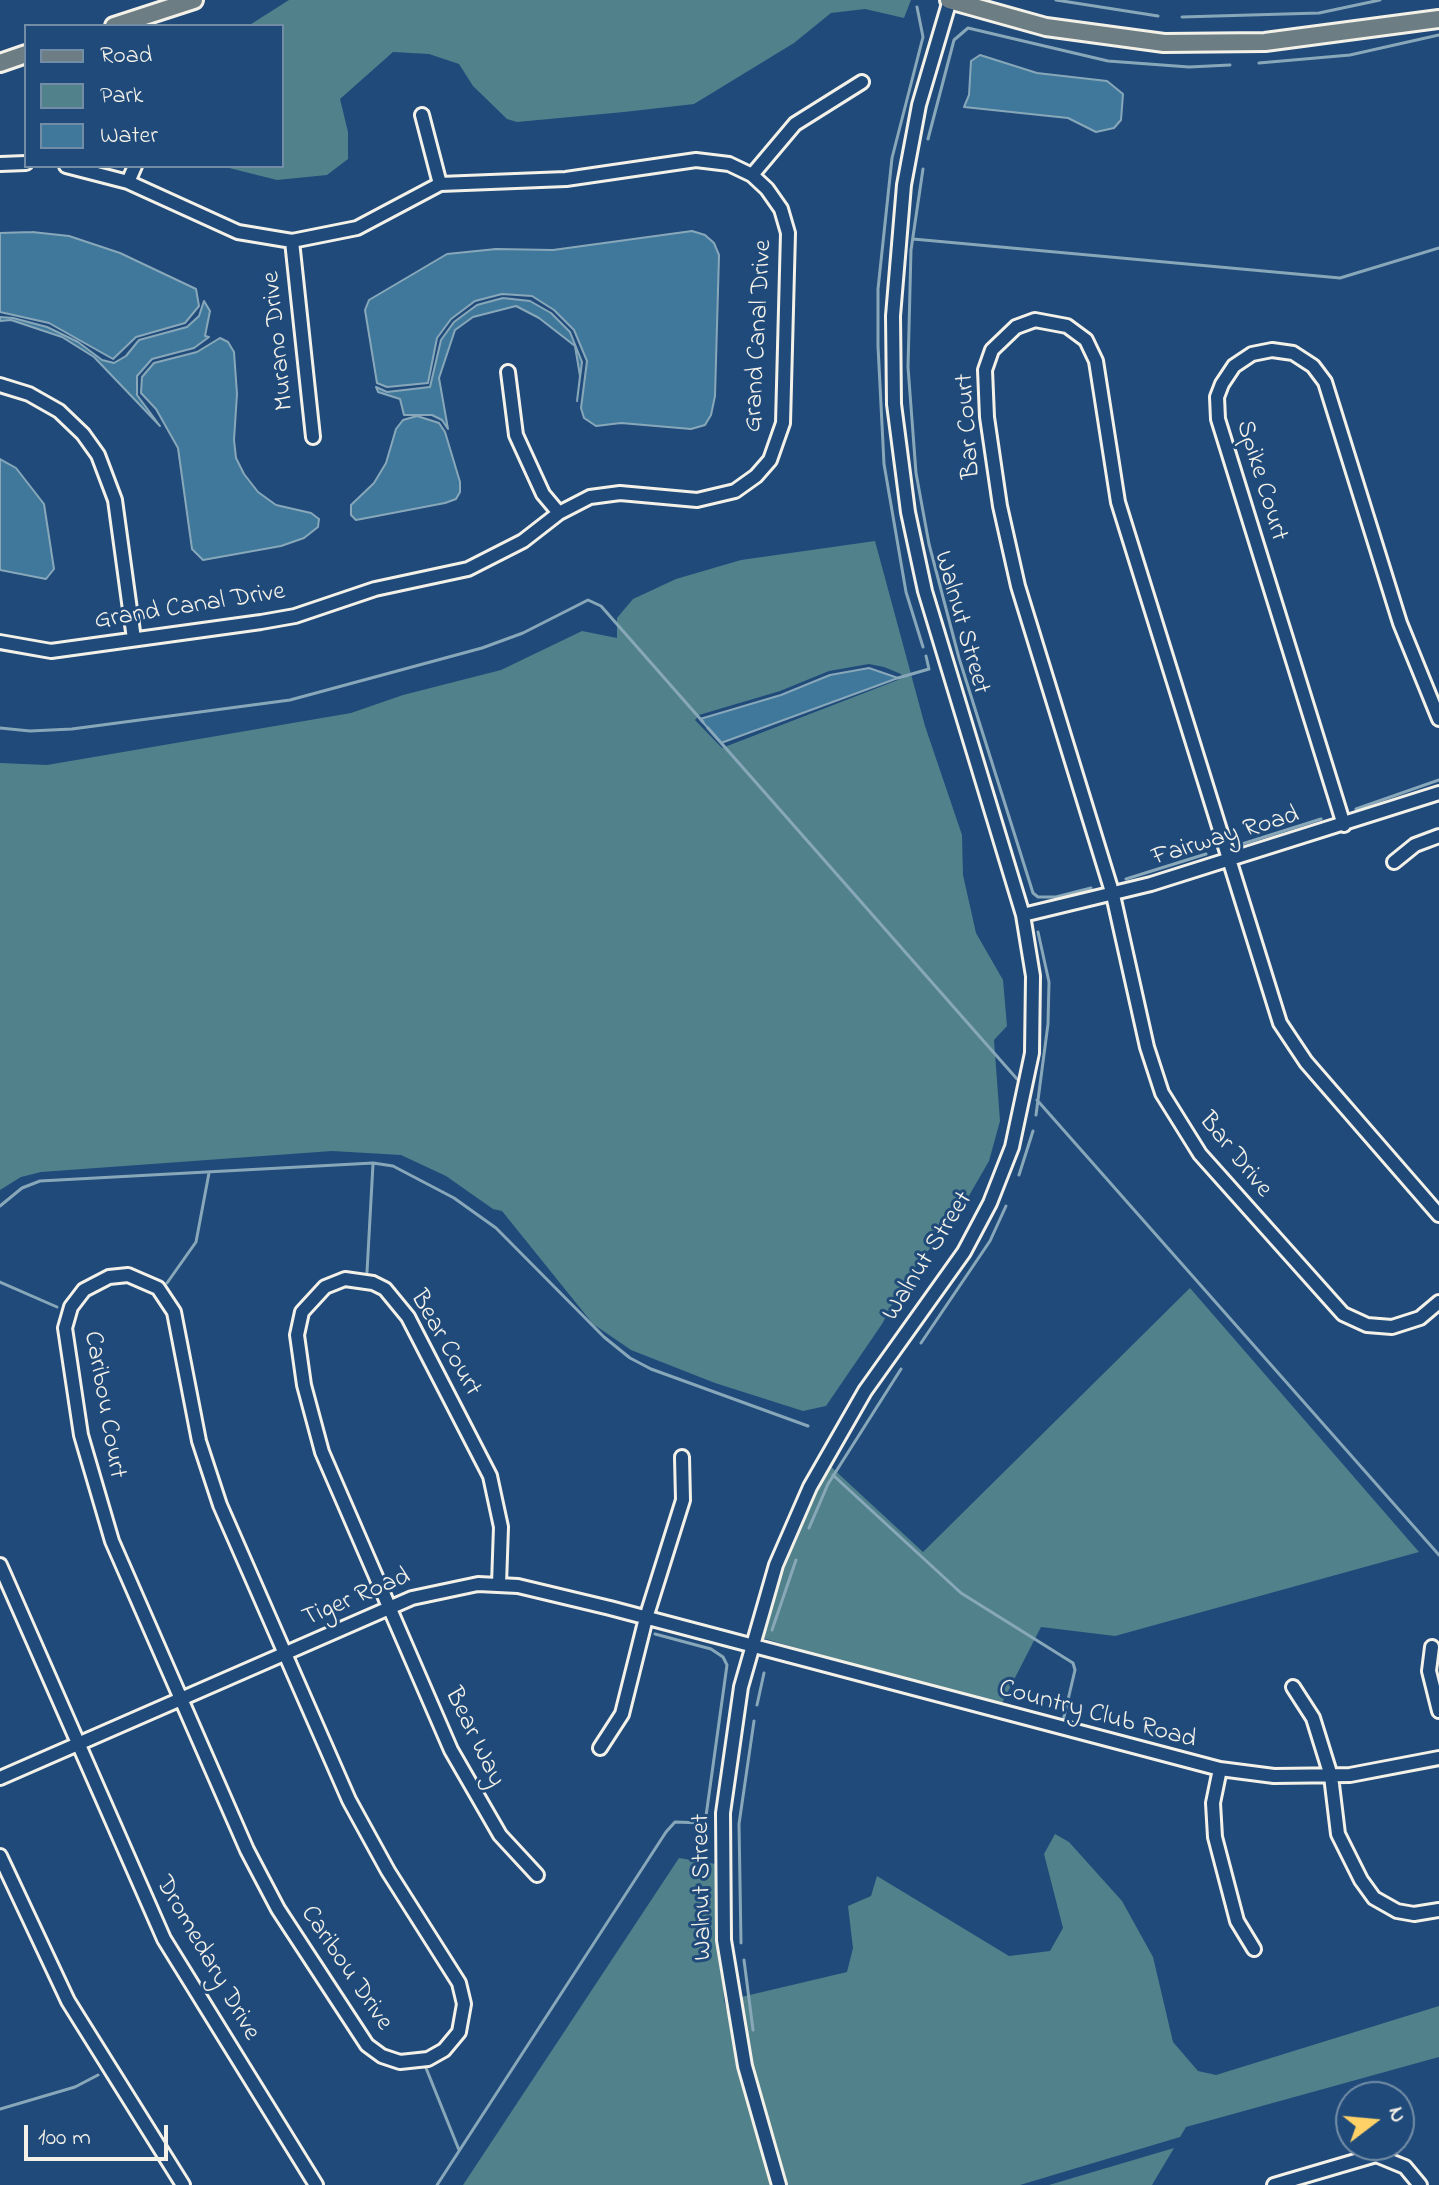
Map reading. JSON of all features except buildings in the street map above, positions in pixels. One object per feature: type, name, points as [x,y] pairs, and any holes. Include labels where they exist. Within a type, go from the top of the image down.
[{"type":"main road","points":[[120,24],[194,0]]},
{"type":"main road","points":[[950,0],[1046,27],[1164,43],[1295,39],[1439,19]]},
{"type":"main road","points":[[0,63],[24,55]]},
{"type":"street","name":"Walnut Street","points":[[779,2185],[736,2025],[722,1898],[727,1771],[750,1645],[776,1565],[821,1465],[865,1391],[964,1252],[1001,1178],[1021,1116],[1032,1053],[1033,976],[1023,915],[925,591],[908,512],[894,404],[893,301],[904,185],[919,105],[950,0]]},
{"type":"street","points":[[74,168],[128,182],[219,225],[254,236],[292,241],[357,228],[440,184],[566,179],[696,160],[729,164],[752,175],[795,124],[862,82]]},
{"type":"street","points":[[422,115],[440,184]]},
{"type":"street","points":[[0,164],[24,163]]},
{"type":"street","points":[[128,182],[134,168]]},
{"type":"street","name":"Grand Canal Drive","points":[[0,642],[51,651],[295,616],[350,596],[468,569],[523,541],[581,500],[610,493],[697,500],[715,498],[750,482],[774,452],[784,411],[788,233],[775,199],[752,175]]},
{"type":"street","name":"Murano Drive","points":[[292,241],[313,437]]},
{"type":"street","name":"Bar Court","points":[[1113,895],[1018,586],[991,449],[985,384],[987,360],[998,341],[1028,322],[1055,321],[1073,329],[1086,340],[1096,361],[1118,502],[1229,860]]},
{"type":"street","name":"Spike Court","points":[[1344,825],[1218,419],[1216,405],[1222,384],[1234,366],[1252,354],[1272,350],[1293,353],[1313,366],[1325,382],[1400,623],[1439,719]]},
{"type":"street","points":[[508,372],[516,435],[543,494],[559,513]]},
{"type":"street","points":[[0,385],[29,394],[59,411],[83,434],[104,466],[115,500],[134,639]]},
{"type":"street","name":"Fairway Road","points":[[1023,915],[1113,895],[1439,793]]},
{"type":"street","points":[[1394,862],[1415,845],[1439,836]]},
{"type":"street","points":[[1229,860],[1276,1011],[1288,1037],[1439,1215]]},
{"type":"street","name":"Bar Drive","points":[[1113,895],[1153,1070],[1173,1114],[1200,1154],[1337,1309],[1351,1319],[1375,1327],[1401,1326],[1420,1318],[1439,1302]]},
{"type":"street","name":"Caribou Court","points":[[181,1698],[112,1541],[81,1435],[65,1328],[74,1301],[96,1282],[115,1276],[141,1278],[158,1288],[169,1302],[177,1323],[191,1405],[209,1475],[284,1653]]},
{"type":"street","name":"Bear Court","points":[[388,1608],[322,1452],[304,1385],[297,1340],[298,1323],[308,1303],[325,1287],[345,1279],[379,1286],[402,1309],[483,1460],[499,1509],[499,1584]]},
{"type":"street","points":[[600,1748],[622,1714],[646,1618],[683,1500],[682,1457]]},
{"type":"street","name":"Dromedary Drive","points":[[0,1565],[76,1745],[164,1939],[316,2185]]},
{"type":"street","name":"Tiger Road","points":[[0,1778],[388,1608],[437,1590],[499,1584],[750,1645]]},
{"type":"street","name":"Bear Way","points":[[388,1608],[451,1750],[474,1794],[500,1835],[537,1875]]},
{"type":"street","name":"Country Club Road","points":[[750,1645],[1220,1769],[1274,1776],[1331,1776],[1381,1771],[1439,1758]]},
{"type":"street","points":[[1432,1647],[1429,1671],[1439,1711]]},
{"type":"street","name":"Caribou Drive","points":[[181,1698],[247,1850],[278,1909],[342,2010],[367,2045],[382,2056],[409,2063],[428,2059],[444,2050],[459,2032],[464,2011],[462,1990],[368,1836],[284,1653]]},
{"type":"street","points":[[1293,1687],[1313,1718],[1331,1776],[1338,1834],[1350,1861],[1374,1898],[1406,1913],[1439,1910]]},
{"type":"street","points":[[1220,1769],[1213,1803],[1215,1837],[1237,1921],[1254,1949]]},
{"type":"street","points":[[0,1856],[68,2001],[183,2185]]},
{"type":"street","points":[[1274,2185],[1303,2181],[1376,2155],[1405,2167],[1420,2185]]},
{"type":"green space","points":[[289,0],[911,0],[904,18],[865,9],[831,13],[794,43],[694,104],[624,112],[517,122],[507,119],[473,86],[459,64],[429,54],[393,52],[340,99],[348,132],[348,159],[327,175],[277,180],[229,168],[284,168],[284,24],[251,24]]},
{"type":"green space","points":[[875,541],[925,726],[962,835],[963,875],[976,933],[1003,980],[1007,1026],[994,1040],[1000,1121],[989,1161],[959,1213],[906,1278],[882,1324],[826,1406],[803,1411],[715,1383],[631,1350],[593,1324],[502,1211],[493,1209],[446,1176],[401,1155],[332,1151],[41,1172],[21,1177],[0,1190],[0,763],[47,765],[351,713],[403,695],[501,670],[582,631],[617,638],[617,618],[633,599],[676,579],[741,560]],"holes":[[[869,664],[901,674],[903,678],[722,748],[695,720],[699,715],[780,691],[829,671]]]},
{"type":"green space","points":[[1190,1288],[1419,1552],[1115,1636],[1041,1627],[1000,1707],[759,1637],[796,1531],[828,1464],[923,1552]]},
{"type":"green space","points":[[1055,1834],[1069,1842],[1122,1901],[1153,1957],[1173,2042],[1198,2071],[1216,2075],[1439,2006],[1439,2057],[1352,2081],[1335,2081],[1335,2086],[1186,2127],[1180,2137],[1020,2185],[785,2185],[751,2065],[737,1998],[847,1972],[853,1948],[848,1906],[871,1896],[877,1876],[1009,1956],[1050,1951],[1063,1928],[1044,1854]]},
{"type":"green space","points":[[679,1858],[716,1864],[724,2000],[774,2185],[463,2185]]},
{"type":"green space","points":[[1174,2148],[1152,2185],[1049,2185]]},
{"type":"water","points":[[980,55],[1037,73],[1107,81],[1123,94],[1121,120],[1114,128],[1096,132],[1068,118],[964,107],[969,95],[971,61]]},
{"type":"water","points":[[692,231],[705,235],[714,243],[719,255],[715,396],[711,415],[705,425],[691,429],[621,423],[596,426],[584,418],[581,408],[587,361],[574,330],[554,310],[532,296],[502,294],[475,301],[451,319],[437,338],[428,383],[387,387],[377,383],[365,310],[369,300],[447,254],[496,249],[553,250]]},
{"type":"water","points":[[0,233],[69,236],[120,253],[196,289],[199,306],[185,323],[136,337],[113,359],[49,323],[0,312]]},
{"type":"water","points":[[503,298],[530,301],[551,313],[570,332],[582,362],[577,401],[580,376],[575,346],[539,318],[516,306],[473,317],[455,330],[439,378],[448,429],[442,420],[432,415],[404,415],[400,399],[378,392],[376,387],[387,392],[430,387],[441,340],[454,322],[477,305]]},
{"type":"water","points":[[204,301],[210,311],[205,336],[209,337],[194,348],[152,359],[137,376],[137,395],[160,426],[94,357],[62,337],[11,320],[0,321],[0,317],[13,318],[47,327],[78,342],[102,360],[114,363],[126,356],[139,340],[187,327],[199,316]]},
{"type":"water","points":[[220,338],[228,342],[234,352],[237,394],[234,440],[236,458],[244,474],[258,492],[276,505],[311,513],[319,519],[318,527],[304,538],[281,546],[203,560],[192,549],[178,448],[156,409],[141,393],[142,377],[154,363],[197,352]]},
{"type":"water","points":[[417,416],[439,423],[445,432],[460,482],[456,499],[356,520],[351,515],[351,505],[374,483],[386,463],[396,429],[403,420]]},
{"type":"water","points":[[0,459],[16,468],[44,504],[54,569],[46,579],[0,570]]},
{"type":"water","points":[[869,668],[898,678],[721,743],[700,719],[781,695],[830,675]]},
{"type":"waterway","points":[[1056,0],[1158,16]]},
{"type":"waterway","points":[[1182,17],[1319,13],[1380,0]]},
{"type":"waterway","points":[[917,7],[923,37],[892,158],[878,289],[878,346],[884,464],[906,592],[923,647]]},
{"type":"waterway","points":[[928,139],[954,40],[968,28],[1108,61],[1189,67],[1230,65]]},
{"type":"waterway","points":[[1259,63],[1350,55],[1439,35]]},
{"type":"waterway","points":[[923,169],[911,250],[908,367],[916,473],[929,544],[959,658],[1033,893],[1038,897],[1056,897],[1091,888]]},
{"type":"waterway","points":[[913,239],[1340,278],[1439,248]]},
{"type":"waterway","points":[[0,728],[30,731],[72,729],[290,700],[482,648],[523,633],[588,600],[601,606],[703,722]]},
{"type":"waterway","points":[[898,678],[929,669],[926,656]]},
{"type":"waterway","points":[[708,728],[1017,1079]]},
{"type":"waterway","points":[[1356,809],[1439,780]]},
{"type":"waterway","points":[[1242,844],[1321,819]]},
{"type":"waterway","points":[[1126,879],[1206,854]]},
{"type":"waterway","points":[[1036,1115],[1048,1024],[1049,982],[1038,932]]},
{"type":"waterway","points":[[1037,1100],[1439,1555]]},
{"type":"waterway","points":[[1019,1175],[1033,1131]]},
{"type":"waterway","points":[[0,1206],[22,1188],[40,1181],[373,1163],[393,1166],[454,1198],[496,1228],[604,1337],[630,1358],[651,1369],[808,1426]]},
{"type":"waterway","points":[[367,1272],[373,1164]]},
{"type":"waterway","points":[[167,1283],[196,1242],[209,1173]]},
{"type":"waterway","points":[[921,1343],[990,1241],[1006,1206]]},
{"type":"waterway","points":[[0,1282],[57,1307]]},
{"type":"waterway","points":[[809,1528],[828,1484],[901,1369]]},
{"type":"waterway","points":[[833,1475],[961,1593],[1073,1663],[1075,1670],[1063,1721]]},
{"type":"waterway","points":[[772,1630],[796,1560]]},
{"type":"waterway","points":[[437,2185],[666,1832],[675,1822],[703,1823],[706,1816],[727,1665],[723,1657],[711,1649],[655,1634]]},
{"type":"waterway","points":[[757,1705],[764,1673]]},
{"type":"waterway","points":[[741,1943],[739,1824],[754,1721]]},
{"type":"waterway","points":[[744,1960],[753,2030]]},
{"type":"waterway","points":[[426,2068],[459,2150]]},
{"type":"waterway","points":[[0,2109],[75,2087],[98,2075]]}]
